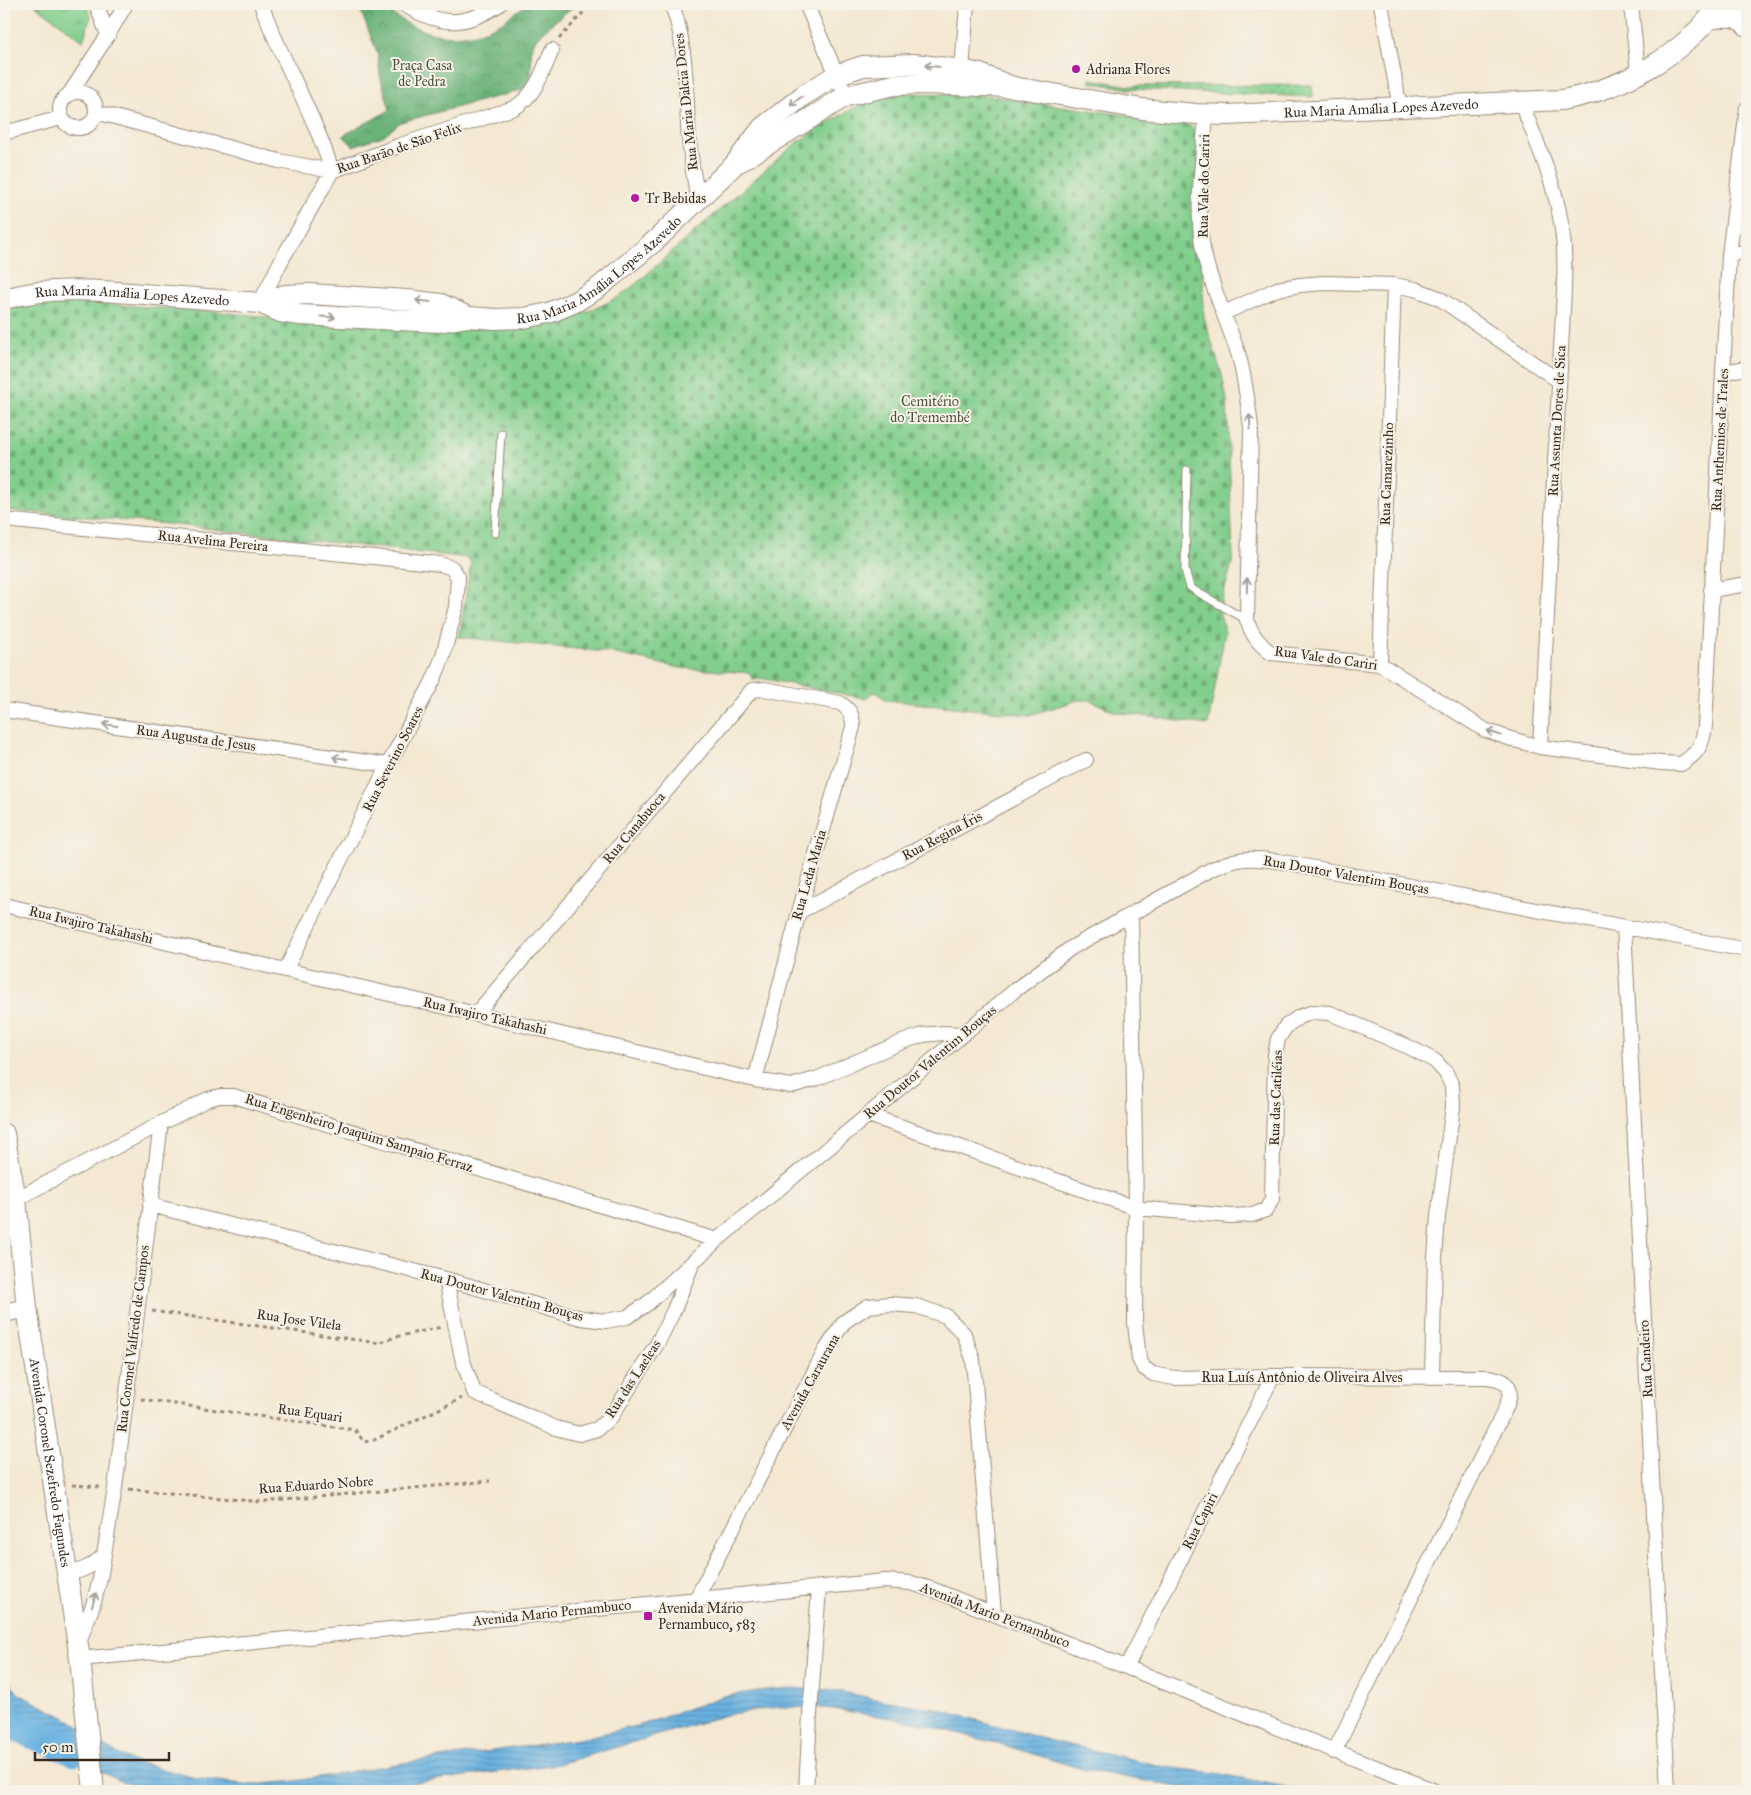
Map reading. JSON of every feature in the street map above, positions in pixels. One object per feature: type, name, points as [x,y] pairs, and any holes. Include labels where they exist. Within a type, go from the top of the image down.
[{"type":"main road","name":"Rua Maria Amália Lopes Azevedo","points":[[734,165],[846,96],[894,85],[1013,87],[1142,109],[1206,115],[1287,114],[1562,100],[1587,95],[1638,73],[1677,50],[1715,11]]},
{"type":"main road","points":[[1715,11],[1744,22],[1747,26]]},
{"type":"main road","name":"Rua Maria Amália Lopes Azevedo","points":[[4,299],[16,295],[50,291],[105,291],[260,303],[285,295],[309,294],[440,304],[468,317],[524,318],[549,313],[575,302],[598,288],[626,265],[656,240],[734,165],[762,128],[804,95],[836,75],[863,66],[914,64],[962,70],[994,79],[1013,87]]},
{"type":"main road","name":"Avenida Coronel Sezefredo Fagundes","points":[[4,1134],[16,1199],[28,1308],[79,1651],[88,1718],[94,1789]]},
{"type":"street","points":[[96,4],[108,35]]},
{"type":"street","points":[[70,93],[83,93],[93,100],[96,112],[91,123],[80,128],[68,126],[61,118],[59,112],[62,100],[70,93],[126,4]]},
{"type":"street","points":[[260,4],[277,45],[309,111],[332,171],[280,263],[260,303]]},
{"type":"street","points":[[403,4],[416,12],[440,21],[463,21],[484,14],[500,4]]},
{"type":"street","name":"Rua Maria Dalcia Dores","points":[[670,4],[678,26],[684,64],[689,141],[698,200]]},
{"type":"street","points":[[806,4],[846,96]]},
{"type":"street","points":[[962,70],[967,4]]},
{"type":"street","points":[[1381,4],[1400,108]]},
{"type":"street","points":[[1631,4],[1638,73]]},
{"type":"street","name":"Rua Barão de São Felix","points":[[96,112],[278,161],[332,171],[398,146],[514,108],[525,101],[533,92],[552,50]]},
{"type":"street","name":"Rua Assunta Dores de Sica","points":[[1521,102],[1548,172],[1564,238],[1564,279],[1540,747]]},
{"type":"street","name":"Rua Anthemios de Trales","points":[[1681,764],[1698,751],[1703,741],[1706,726],[1711,590],[1729,254],[1747,108]]},
{"type":"street","name":"Rua Vale do Cariri","points":[[1206,115],[1200,202],[1201,229],[1207,263],[1243,374],[1251,428],[1247,620],[1250,631],[1259,644],[1271,653],[1380,664],[1486,730],[1511,739],[1540,747],[1681,764]]},
{"type":"street","points":[[4,132],[61,118]]},
{"type":"street","points":[[1729,254],[1747,252]]},
{"type":"street","points":[[1224,313],[1277,290],[1300,285],[1324,283],[1394,285],[1415,289],[1439,298],[1559,381]]},
{"type":"street","name":"Rua Camarezinho","points":[[1380,664],[1394,285]]},
{"type":"street","points":[[1724,372],[1747,368]]},
{"type":"street","name":"Rua Avelina Pereira","points":[[4,520],[423,562]]},
{"type":"street","name":"Rua Severino Soares","points":[[286,969],[388,765],[424,699],[442,659],[456,607],[458,577],[452,568],[423,562]]},
{"type":"street","points":[[1711,590],[1747,584]]},
{"type":"street","name":"Rua Canabuoca","points":[[476,1014],[752,690],[764,689],[813,698]]},
{"type":"street","name":"Rua Leda Maria","points":[[755,1080],[798,912],[853,727],[853,717],[848,709],[840,703],[813,698]]},
{"type":"street","name":"Rua Augusta de Jesus","points":[[4,710],[388,765]]},
{"type":"street","name":"Rua Regina Íris","points":[[798,912],[1086,760]]},
{"type":"street","name":"Rua Doutor Valentim Bouças","points":[[150,1205],[446,1280],[581,1318],[606,1321],[627,1317],[647,1304],[717,1240],[868,1115],[962,1034],[1015,990],[1071,948],[1231,860],[1250,858],[1278,861],[1747,950]]},
{"type":"street","name":"Rua Iwajiro Takahashi","points":[[4,905],[286,969],[755,1080],[791,1086],[816,1079],[902,1042],[923,1035],[962,1034]]},
{"type":"street","name":"Rua Luís Antônio de Oliveira Alves","points":[[1131,914],[1136,1323],[1139,1359],[1144,1368],[1153,1374],[1174,1378],[1273,1376],[1499,1378],[1506,1382],[1510,1390],[1510,1397],[1478,1466],[1334,1752]]},
{"type":"street","name":"Rua Candeiro","points":[[1624,927],[1668,1791]]},
{"type":"street","name":"Rua das Catiléias","points":[[868,1115],[1136,1208],[1231,1216],[1252,1215],[1266,1210],[1272,1199],[1274,1182],[1275,1055],[1278,1039],[1286,1026],[1299,1017],[1313,1012],[1330,1012],[1411,1048],[1435,1061],[1446,1073],[1452,1086],[1453,1107],[1438,1216],[1435,1258],[1432,1376]]},
{"type":"street","name":"Rua Engenheiro Joaquim Sampaio Ferraz","points":[[16,1199],[208,1099],[220,1096],[233,1096],[717,1240]]},
{"type":"street","name":"Rua Coronel Valfredo de Campos","points":[[79,1651],[93,1605],[104,1555],[115,1488],[161,1123]]},
{"type":"street","name":"Rua das Laeleas","points":[[474,1392],[556,1428],[579,1434],[597,1430],[611,1417],[657,1344],[674,1310],[692,1264]]},
{"type":"street","points":[[446,1280],[462,1358],[474,1392]]},
{"type":"street","name":"Avenida Caraurana","points":[[696,1599],[829,1344],[844,1322],[868,1306],[890,1304],[916,1306],[946,1316],[964,1334],[974,1359],[994,1614]]},
{"type":"street","points":[[4,1313],[28,1308]]},
{"type":"street","name":"Rua Capiri","points":[[1127,1666],[1273,1376]]},
{"type":"street","points":[[68,1574],[94,1565],[104,1555]]},
{"type":"street","name":"Avenida Mario Pernambuco","points":[[79,1651],[696,1599],[885,1581],[911,1583],[934,1590],[1127,1666],[1334,1752],[1435,1791]]},
{"type":"street","points":[[809,1791],[810,1715],[819,1588]]},
{"type":"lane","points":[[495,533],[501,433]]},
{"type":"lane","points":[[1187,470],[1186,579],[1190,587],[1197,592],[1247,620]]},
{"type":"path","points":[[552,50],[591,4]]},
{"type":"path","name":"Rua Jose Vilela","points":[[137,1308],[379,1343],[395,1337],[448,1326],[454,1320]]},
{"type":"path","name":"Rua Equari","points":[[126,1397],[355,1430],[364,1442],[374,1440],[474,1392]]},
{"type":"path","name":"Rua Eduardo Nobre","points":[[84,1486],[262,1502],[490,1481]]},
{"type":"green space","points":[[34,4],[85,4],[91,16],[83,41]]},
{"type":"green space","name":"Praça Casa de Pedra","points":[[358,4],[381,4],[409,24],[423,31],[453,36],[485,30],[501,23],[530,4],[576,4],[548,27],[535,41],[531,53],[530,78],[522,90],[401,122],[383,136],[353,146],[344,135],[390,110],[380,76],[378,55]]},
{"type":"green space","points":[[1090,79],[1130,86],[1312,85],[1313,97],[1129,89],[1090,82]]},
{"type":"green space","name":"Cemitério do Tremembé","points":[[905,93],[982,95],[1183,123],[1196,131],[1198,137],[1204,318],[1222,375],[1227,400],[1233,559],[1219,611],[1225,632],[1208,725],[1115,712],[1090,700],[1078,700],[1030,715],[886,700],[878,693],[873,692],[865,700],[863,698],[760,678],[752,679],[750,673],[680,668],[607,652],[459,637],[471,563],[468,558],[168,524],[4,510],[4,312],[33,303],[60,301],[209,311],[260,316],[284,321],[459,329],[533,326],[592,310],[619,297],[795,144],[856,107],[878,99]]},
{"type":"water","points":[[4,1674],[19,1694],[73,1722],[109,1749],[130,1760],[195,1778],[250,1785],[295,1781],[403,1763],[579,1739],[641,1725],[724,1696],[791,1688],[838,1691],[880,1700],[934,1708],[1052,1741],[1166,1767],[1216,1773],[1307,1791],[1220,1791],[1177,1787],[1082,1769],[1000,1744],[914,1722],[827,1708],[780,1707],[730,1714],[559,1764],[349,1791],[156,1791],[123,1782],[87,1765],[40,1738],[4,1713]]},
{"type":"waterway","points":[[4,1721],[74,1750]]},
{"type":"place","name":"Adriana Flores","points":[[1076,69]]},
{"type":"place","name":"Tr Bebidas","points":[[635,198]]},
{"type":"place","name":"Avenida Mário Pernambuco, 583","points":[[648,1616]]}]
